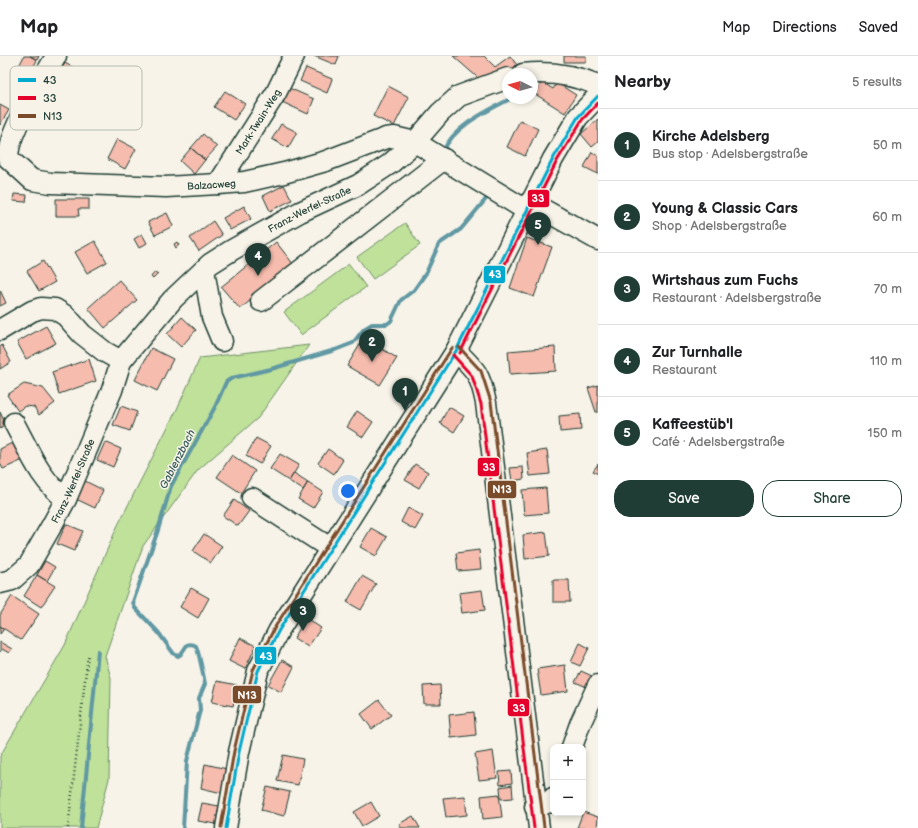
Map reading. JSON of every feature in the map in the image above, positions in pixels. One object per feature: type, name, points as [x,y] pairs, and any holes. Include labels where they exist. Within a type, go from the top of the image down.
[{"type":"street","name":"Balzacweg","points":[[51,66],[56,56]]},
{"type":"street","name":"Mark-Twain-Weg","points":[[218,184],[276,93],[294,56]]},
{"type":"street","points":[[538,74],[553,73],[582,78],[598,85]]},
{"type":"street","points":[[415,142],[440,113],[459,96],[502,80]]},
{"type":"street","points":[[226,828],[239,752],[258,671],[279,630],[456,352],[528,206],[553,159],[578,117],[598,96]]},
{"type":"street","name":"Balzacweg","points":[[17,130],[4,162],[32,180],[52,184],[166,187],[244,182],[326,161],[386,138],[394,137],[415,142],[444,160],[528,206],[598,240]]},
{"type":"street","name":"Franz-Werfel-Straße","points":[[0,583],[12,580],[29,565],[66,499],[112,390],[121,361],[173,299],[204,270],[232,250],[300,212],[358,185],[390,164],[415,142]]},
{"type":"street","points":[[261,300],[444,160]]},
{"type":"street","points":[[204,270],[212,317],[222,341]]},
{"type":"street","points":[[0,330],[32,311],[42,308],[55,309],[66,316],[82,334],[105,352],[121,361]]},
{"type":"street","points":[[456,352],[474,367],[482,384],[486,403],[535,807],[539,828]]},
{"type":"street","points":[[14,423],[43,477],[50,486],[66,499]]},
{"type":"street","points":[[252,498],[330,548]]},
{"type":"street","points":[[573,744],[580,724],[598,684]]},
{"type":"street","points":[[535,807],[550,802]]},
{"type":"path","points":[[68,828],[88,654]]},
{"type":"green space","points":[[405,223],[420,245],[373,279],[357,257]]},
{"type":"green space","points":[[349,264],[366,287],[301,335],[284,312]]},
{"type":"green space","points":[[309,345],[258,418],[198,470],[143,546],[105,656],[111,678],[109,779],[96,828],[0,828],[0,756],[65,645],[118,525],[177,409],[200,358]]},
{"type":"building","points":[[24,56],[30,56],[37,60],[34,66],[19,66]]},
{"type":"building","points":[[30,56],[39,56],[37,60]]},
{"type":"building","points":[[314,56],[339,56],[336,65]]},
{"type":"building","points":[[453,56],[484,56],[495,67],[510,56],[517,65],[513,68],[502,68],[502,76],[485,84]]},
{"type":"building","points":[[564,56],[586,56],[586,62],[564,62]]},
{"type":"building","points":[[65,63],[70,66],[63,66]]},
{"type":"building","points":[[306,68],[332,79],[327,93],[300,81]]},
{"type":"building","points":[[542,82],[553,89],[557,83],[576,95],[565,113],[538,96],[538,89]]},
{"type":"building","points":[[388,86],[409,97],[394,126],[373,116]]},
{"type":"building","points":[[289,88],[314,99],[308,114],[282,102]]},
{"type":"building","points":[[225,91],[245,104],[234,120],[214,107]]},
{"type":"building","points":[[0,105],[9,110],[0,125]]},
{"type":"building","points":[[598,119],[598,142],[592,147],[581,134]]},
{"type":"building","points":[[520,120],[538,129],[525,156],[507,147]]},
{"type":"building","points":[[281,124],[297,132],[288,148],[272,139]]},
{"type":"building","points":[[203,134],[217,147],[205,160],[191,148]]},
{"type":"building","points":[[117,139],[136,149],[125,169],[107,159]]},
{"type":"building","points":[[191,148],[205,160],[194,174],[180,161]]},
{"type":"building","points":[[592,152],[598,156],[598,174],[584,167]]},
{"type":"building","points":[[284,185],[292,200],[270,211],[263,196]]},
{"type":"building","points":[[14,194],[27,195],[26,202],[13,201]]},
{"type":"building","points":[[56,199],[89,199],[89,209],[78,209],[79,216],[56,216]]},
{"type":"building","points":[[244,206],[251,219],[230,230],[223,218]]},
{"type":"building","points":[[167,213],[173,226],[155,235],[148,222]]},
{"type":"building","points":[[213,221],[222,235],[199,251],[190,238]]},
{"type":"building","points":[[142,234],[147,243],[139,248],[134,239]]},
{"type":"building","points":[[527,238],[552,247],[534,297],[510,288]]},
{"type":"building","points":[[95,241],[107,262],[87,273],[75,252]]},
{"type":"building","points":[[177,242],[179,245],[176,248],[174,244]]},
{"type":"building","points":[[276,242],[294,265],[240,309],[221,287]]},
{"type":"building","points":[[43,261],[55,282],[39,291],[27,271]]},
{"type":"building","points":[[155,272],[158,274],[153,279],[151,277]]},
{"type":"building","points":[[119,280],[137,300],[105,328],[88,308]]},
{"type":"building","points":[[0,290],[6,303],[0,306]]},
{"type":"building","points":[[182,317],[196,330],[181,347],[167,334]]},
{"type":"building","points":[[46,326],[56,343],[26,359],[17,342]]},
{"type":"building","points":[[364,338],[397,358],[380,385],[347,366]]},
{"type":"building","points":[[2,345],[11,362],[0,369],[0,347]]},
{"type":"building","points":[[555,347],[556,371],[510,374],[508,351]]},
{"type":"building","points":[[151,348],[173,359],[157,391],[135,380]]},
{"type":"building","points":[[89,359],[96,381],[59,394],[52,372]]},
{"type":"building","points":[[24,384],[43,388],[55,403],[39,415],[34,407],[25,406],[18,411],[7,395]]},
{"type":"building","points":[[598,385],[598,412],[596,412],[588,388]]},
{"type":"building","points":[[121,406],[137,412],[130,431],[113,425]]},
{"type":"building","points":[[449,407],[464,416],[454,432],[440,423]]},
{"type":"building","points":[[357,411],[373,422],[363,437],[347,427]]},
{"type":"building","points":[[0,412],[6,425],[0,429]]},
{"type":"building","points":[[580,414],[581,430],[560,432],[559,416]]},
{"type":"building","points":[[256,438],[271,446],[260,464],[246,456]]},
{"type":"building","points":[[14,442],[23,460],[3,469],[0,463],[0,449]]},
{"type":"building","points":[[105,442],[121,449],[113,467],[97,460]]},
{"type":"building","points":[[328,449],[343,460],[334,474],[318,463]]},
{"type":"building","points":[[547,450],[550,474],[530,476],[527,453]]},
{"type":"building","points":[[280,454],[299,465],[289,481],[270,469]]},
{"type":"building","points":[[232,455],[255,471],[241,493],[217,477]]},
{"type":"building","points":[[415,464],[428,472],[419,488],[405,480]]},
{"type":"building","points":[[598,464],[598,474],[593,471]]},
{"type":"building","points":[[523,467],[524,479],[512,481],[510,468]]},
{"type":"building","points":[[294,473],[308,482],[303,490],[289,481]]},
{"type":"building","points":[[85,481],[103,490],[95,508],[76,499]]},
{"type":"building","points":[[308,482],[323,492],[313,508],[298,499]]},
{"type":"building","points":[[546,488],[548,513],[524,515],[522,490]]},
{"type":"building","points":[[234,500],[249,511],[238,526],[223,516]]},
{"type":"building","points":[[408,508],[423,516],[415,530],[401,522]]},
{"type":"building","points":[[66,524],[83,531],[74,551],[57,544]]},
{"type":"building","points":[[371,528],[387,537],[376,556],[360,547]]},
{"type":"building","points":[[546,532],[549,556],[525,559],[523,535]]},
{"type":"building","points":[[204,534],[222,546],[211,563],[193,551]]},
{"type":"building","points":[[479,550],[481,569],[458,571],[456,553]]},
{"type":"building","points":[[45,561],[55,567],[47,581],[37,575]]},
{"type":"building","points":[[37,575],[55,586],[41,607],[24,596]]},
{"type":"building","points":[[362,576],[376,584],[361,610],[347,602]]},
{"type":"building","points":[[553,580],[569,580],[570,602],[553,602]]},
{"type":"building","points":[[191,588],[209,598],[198,618],[180,607]]},
{"type":"building","points":[[482,590],[485,610],[462,613],[459,593]]},
{"type":"building","points":[[12,596],[39,614],[21,640],[0,626],[0,615]]},
{"type":"building","points":[[306,618],[321,628],[308,647],[294,638]]},
{"type":"building","points":[[0,626],[4,629],[0,634]]},
{"type":"building","points":[[240,638],[256,646],[245,669],[229,661]]},
{"type":"building","points":[[0,642],[12,649],[9,653],[2,649],[0,652]]},
{"type":"building","points":[[580,643],[589,648],[580,666],[571,662]]},
{"type":"building","points":[[282,660],[294,667],[281,692],[268,685]]},
{"type":"building","points":[[565,665],[568,691],[541,695],[537,669]]},
{"type":"building","points":[[581,671],[592,676],[587,687],[575,682]]},
{"type":"building","points":[[217,681],[237,685],[233,706],[212,702]]},
{"type":"building","points":[[440,685],[441,704],[424,704],[423,686]]},
{"type":"building","points":[[379,700],[391,715],[372,729],[361,714]]},
{"type":"building","points":[[474,712],[476,735],[451,738],[449,715]]},
{"type":"building","points":[[493,751],[497,778],[479,780],[475,754]]},
{"type":"building","points":[[283,755],[303,759],[298,785],[277,781]]},
{"type":"building","points":[[205,764],[227,769],[222,793],[201,788]]},
{"type":"building","points":[[511,771],[512,783],[500,785],[499,772]]},
{"type":"building","points":[[512,785],[513,798],[501,799],[500,787]]},
{"type":"building","points":[[267,787],[290,792],[284,816],[261,810]]},
{"type":"building","points":[[499,794],[502,817],[483,819],[481,796]]},
{"type":"building","points":[[465,796],[467,815],[446,817],[443,798]]},
{"type":"building","points":[[371,802],[379,816],[362,826],[354,812]]},
{"type":"building","points":[[202,803],[219,806],[216,824],[198,821]]},
{"type":"building","points":[[586,813],[598,817],[597,828],[577,828],[582,816],[586,816]]},
{"type":"building","points":[[413,816],[420,828],[401,828],[399,824]]},
{"type":"waterway","points":[[443,152],[455,134],[463,127],[502,104]]},
{"type":"waterway","name":"Gablenzbach","points":[[183,828],[187,761],[200,710],[199,698],[205,684],[201,664],[197,648],[194,645],[187,645],[178,656],[174,654],[158,632],[135,608],[133,602],[158,530],[171,486],[215,407],[226,382],[232,378],[271,369],[335,350],[353,343],[364,329],[372,324],[387,324],[391,321],[401,300],[414,290],[426,273],[439,244],[461,229],[486,199]]},
{"type":"waterway","points":[[81,828],[98,651]]},
{"type":"transit line","name":"43","points":[[226,828],[239,752],[258,671],[279,630],[456,351],[553,159],[578,117],[598,96]]},
{"type":"transit line","name":"33","points":[[460,353],[557,161],[582,120],[598,103]]},
{"type":"transit line","name":"N13","points":[[459,347],[481,371],[491,402],[544,827]]},
{"type":"transit line","name":"N13","points":[[221,827],[234,751],[253,670],[275,627],[452,348]]},
{"type":"transit line","name":"33","points":[[453,355],[472,376],[481,404],[534,828]]},
{"type":"place","name":"Kaffeestüb'l","points":[[538,245]]},
{"type":"place","name":"Zur Turnhalle","points":[[258,276]]},
{"type":"place","name":"Young & Classic Cars","points":[[372,362]]},
{"type":"place","name":"Kirche Adelsberg","points":[[405,411]]},
{"type":"place","name":"Wirtshaus zum Fuchs","points":[[303,631]]}]
